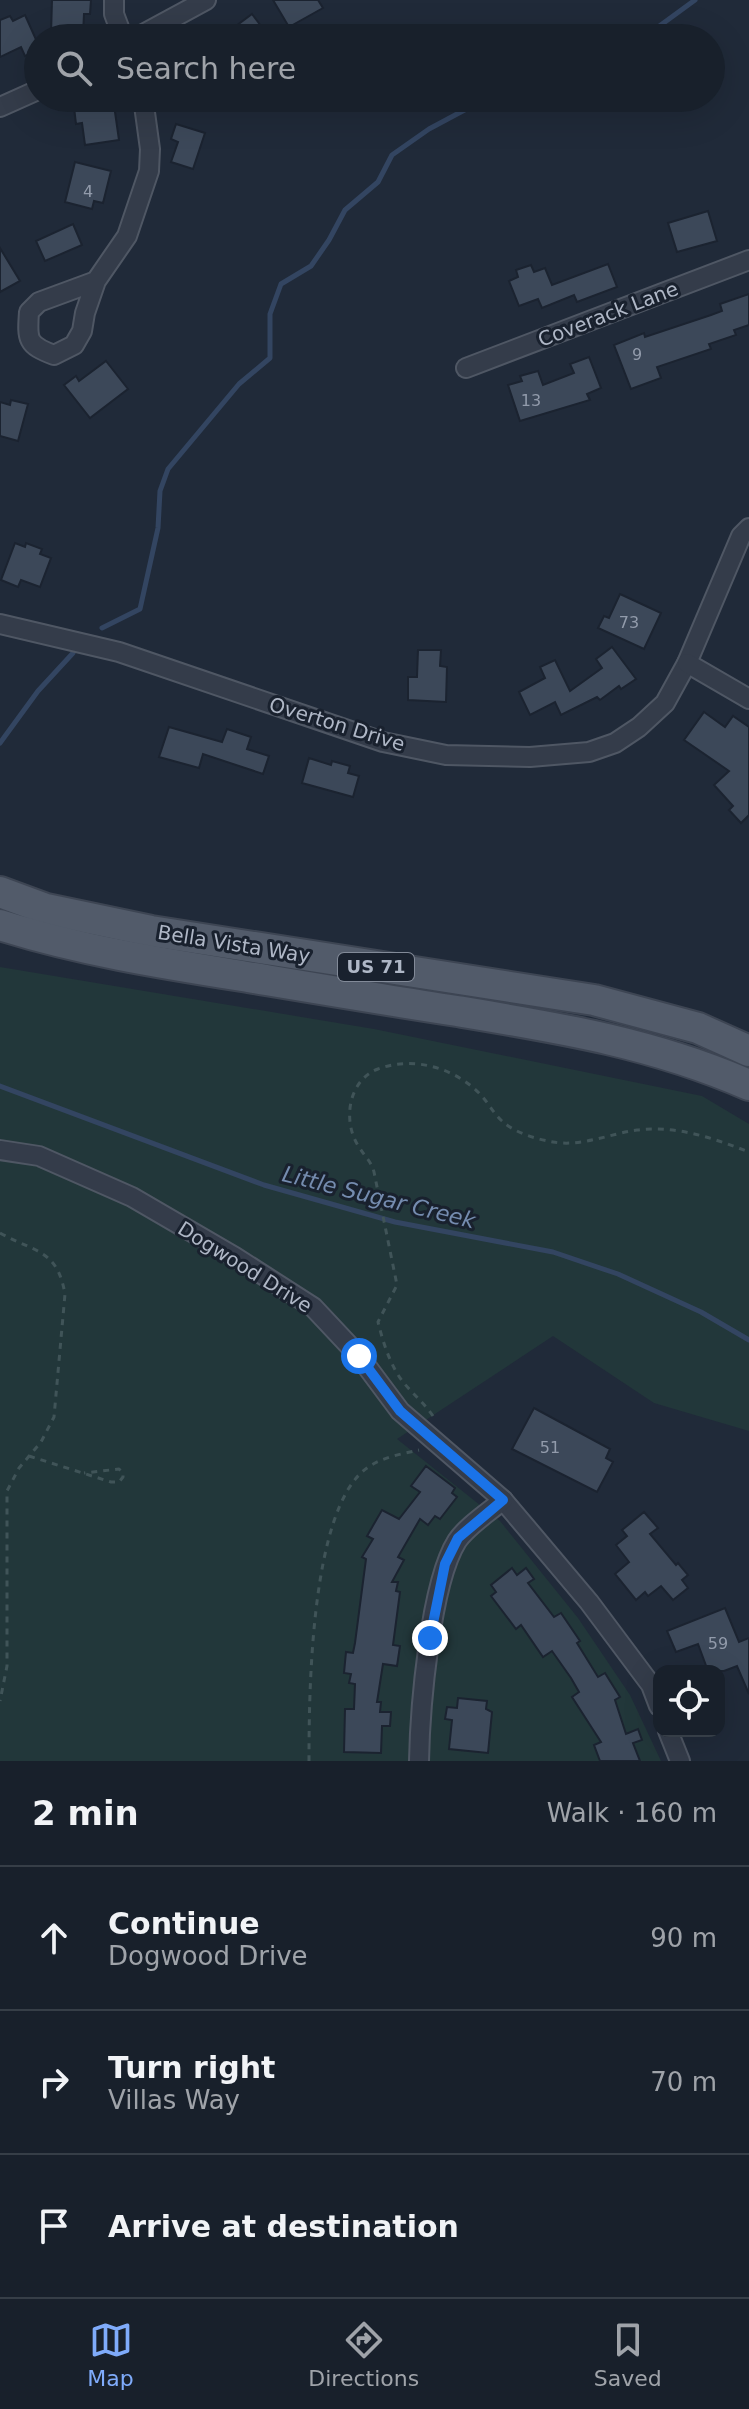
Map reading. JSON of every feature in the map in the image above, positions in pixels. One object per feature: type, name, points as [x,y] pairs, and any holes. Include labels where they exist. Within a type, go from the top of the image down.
[{"type":"main road","name":"Bella Vista Way","points":[[0,892],[46,909],[151,931],[594,1000],[698,1028],[749,1051]]},
{"type":"main road","name":"Bella Vista Way","points":[[0,925],[55,943],[141,960],[620,1040],[706,1066],[749,1085]]},
{"type":"street","points":[[114,0],[118,24]]},
{"type":"street","points":[[162,24],[206,0]]},
{"type":"street","points":[[0,107],[24,96]]},
{"type":"street","points":[[96,281],[127,236],[149,171],[150,149],[145,112]]},
{"type":"street","name":"Coverack Lane","points":[[466,368],[749,260]]},
{"type":"street","name":"Overton Drive","points":[[0,624],[119,652],[383,742],[446,755],[530,757],[589,752],[615,743],[639,727],[665,703],[687,663],[741,536],[749,528]]},
{"type":"street","points":[[687,663],[749,699]]},
{"type":"street","name":"Dogwood Drive","points":[[0,1150],[39,1156],[132,1197],[313,1307],[359,1356],[400,1411],[503,1500],[598,1614],[653,1690]]},
{"type":"street","points":[[419,1761],[430,1638],[445,1564],[458,1538],[503,1500]]},
{"type":"street","points":[[670,1737],[680,1761]]},
{"type":"path","points":[[309,1761],[310,1670],[316,1598],[330,1537],[346,1495],[365,1469],[384,1459],[436,1444],[438,1433],[436,1419],[402,1381],[384,1345],[378,1322],[397,1285],[374,1172],[370,1159],[358,1146],[351,1126],[350,1105],[356,1086],[371,1072],[390,1064],[436,1067],[459,1078],[479,1093],[504,1123],[522,1133],[552,1142],[572,1144],[637,1130],[663,1128],[697,1134],[749,1152]]},
{"type":"path","points":[[0,1233],[55,1262],[62,1275],[65,1294],[54,1417],[41,1442],[19,1468],[7,1491],[7,1666],[0,1701]]},
{"type":"path","points":[[29,1456],[111,1482],[119,1482],[123,1477],[119,1469],[84,1473]]},
{"type":"green space","points":[[0,967],[374,1029],[702,1096],[749,1124],[749,1431],[654,1403],[553,1336],[397,1439],[500,1521],[578,1618],[630,1695],[661,1761],[0,1761]]},
{"type":"building","points":[[52,0],[91,0],[90,14],[84,14],[84,24],[51,24]]},
{"type":"building","points":[[273,0],[318,0],[323,8],[294,24],[287,24]]},
{"type":"building","points":[[252,14],[260,24],[239,24]]},
{"type":"building","points":[[25,15],[29,24],[24,24],[24,54],[21,47],[0,57],[0,20],[10,16],[13,21]]},
{"type":"building","points":[[75,112],[115,112],[119,140],[85,145],[82,123],[76,124]]},
{"type":"building","points":[[176,124],[205,133],[193,169],[171,162],[178,142],[171,139]]},
{"type":"building","points":[[75,162],[111,171],[103,203],[94,201],[92,209],[65,202]]},
{"type":"building","points":[[708,211],[717,241],[677,252],[668,223]]},
{"type":"building","points":[[73,224],[82,245],[45,261],[36,241]]},
{"type":"building","points":[[0,248],[20,281],[0,292]]},
{"type":"building","points":[[608,264],[617,287],[577,302],[574,295],[542,308],[538,299],[519,306],[509,281],[518,277],[516,270],[531,265],[534,272],[545,268],[552,285]]},
{"type":"building","points":[[749,294],[749,325],[734,330],[736,335],[709,344],[711,349],[657,367],[661,378],[631,389],[614,345],[644,333],[645,337],[722,311],[720,304]]},
{"type":"building","points":[[589,357],[601,388],[587,394],[590,400],[520,421],[508,385],[522,381],[520,376],[538,371],[543,385],[574,373],[570,364]]},
{"type":"building","points":[[106,361],[128,389],[90,418],[64,385],[76,376],[79,381]]},
{"type":"building","points":[[11,400],[28,404],[18,441],[0,436],[0,402],[10,405]]},
{"type":"building","points":[[15,543],[42,549],[40,554],[51,558],[40,587],[21,580],[18,587],[1,580]]},
{"type":"building","points":[[620,594],[661,613],[644,649],[598,628],[604,616],[609,618]]},
{"type":"building","points":[[612,647],[636,679],[621,689],[619,686],[600,700],[597,697],[561,715],[555,702],[530,715],[519,692],[545,678],[540,667],[555,660],[570,691],[602,668],[596,659]]},
{"type":"building","points":[[418,650],[441,650],[440,666],[447,667],[446,702],[408,700],[408,677],[417,677]]},
{"type":"building","points":[[704,712],[725,727],[733,716],[749,727],[749,815],[741,823],[729,810],[733,806],[714,785],[729,771],[684,740]]},
{"type":"building","points":[[169,727],[222,742],[227,729],[251,737],[247,749],[269,756],[263,774],[203,754],[199,768],[159,757]]},
{"type":"building","points":[[309,758],[331,765],[332,761],[350,766],[348,773],[359,776],[353,797],[302,783]]},
{"type":"building","points":[[534,1408],[610,1449],[606,1458],[613,1462],[597,1492],[512,1449]]},
{"type":"building","points":[[426,1466],[455,1488],[452,1493],[457,1497],[440,1519],[435,1516],[428,1525],[420,1519],[398,1557],[404,1560],[392,1582],[398,1582],[396,1591],[400,1592],[393,1645],[400,1646],[397,1666],[383,1664],[377,1702],[381,1702],[380,1712],[391,1712],[390,1726],[382,1726],[381,1753],[344,1752],[345,1709],[354,1709],[355,1684],[349,1683],[351,1674],[344,1673],[346,1652],[353,1653],[355,1643],[366,1559],[362,1557],[373,1539],[367,1536],[382,1510],[399,1519],[420,1492],[411,1486]]},
{"type":"building","points":[[644,1512],[658,1528],[650,1534],[688,1575],[682,1580],[688,1588],[673,1600],[661,1586],[648,1596],[645,1592],[636,1600],[615,1574],[629,1562],[616,1545],[627,1536],[622,1530]]},
{"type":"building","points":[[512,1568],[517,1575],[526,1568],[534,1579],[528,1583],[554,1617],[561,1613],[580,1641],[577,1643],[598,1677],[605,1673],[620,1697],[615,1700],[626,1734],[638,1729],[642,1740],[633,1743],[640,1761],[600,1761],[594,1745],[601,1742],[572,1697],[579,1692],[571,1678],[552,1651],[543,1657],[521,1625],[516,1629],[491,1596],[496,1592],[491,1585]]},
{"type":"building","points":[[725,1608],[739,1642],[749,1638],[749,1694],[737,1666],[725,1671],[725,1665],[706,1665],[698,1644],[676,1652],[667,1631]]},
{"type":"building","points":[[458,1698],[487,1701],[486,1709],[492,1712],[488,1753],[449,1749],[452,1720],[445,1719],[447,1707],[457,1708]]},
{"type":"waterway","points":[[662,24],[695,0]]},
{"type":"waterway","points":[[102,628],[140,609],[158,528],[160,491],[168,469],[239,384],[270,358],[270,314],[281,284],[311,266],[345,210],[378,182],[392,155],[429,129],[461,112]]},
{"type":"waterway","points":[[0,743],[38,691],[73,653]]},
{"type":"waterway","name":"Little Sugar Creek","points":[[0,1086],[264,1185],[395,1222],[553,1252],[618,1274],[701,1312],[749,1340]]},
{"type":"route","points":[[359,1356],[400,1411],[503,1500],[458,1538],[445,1564],[430,1638]]}]
